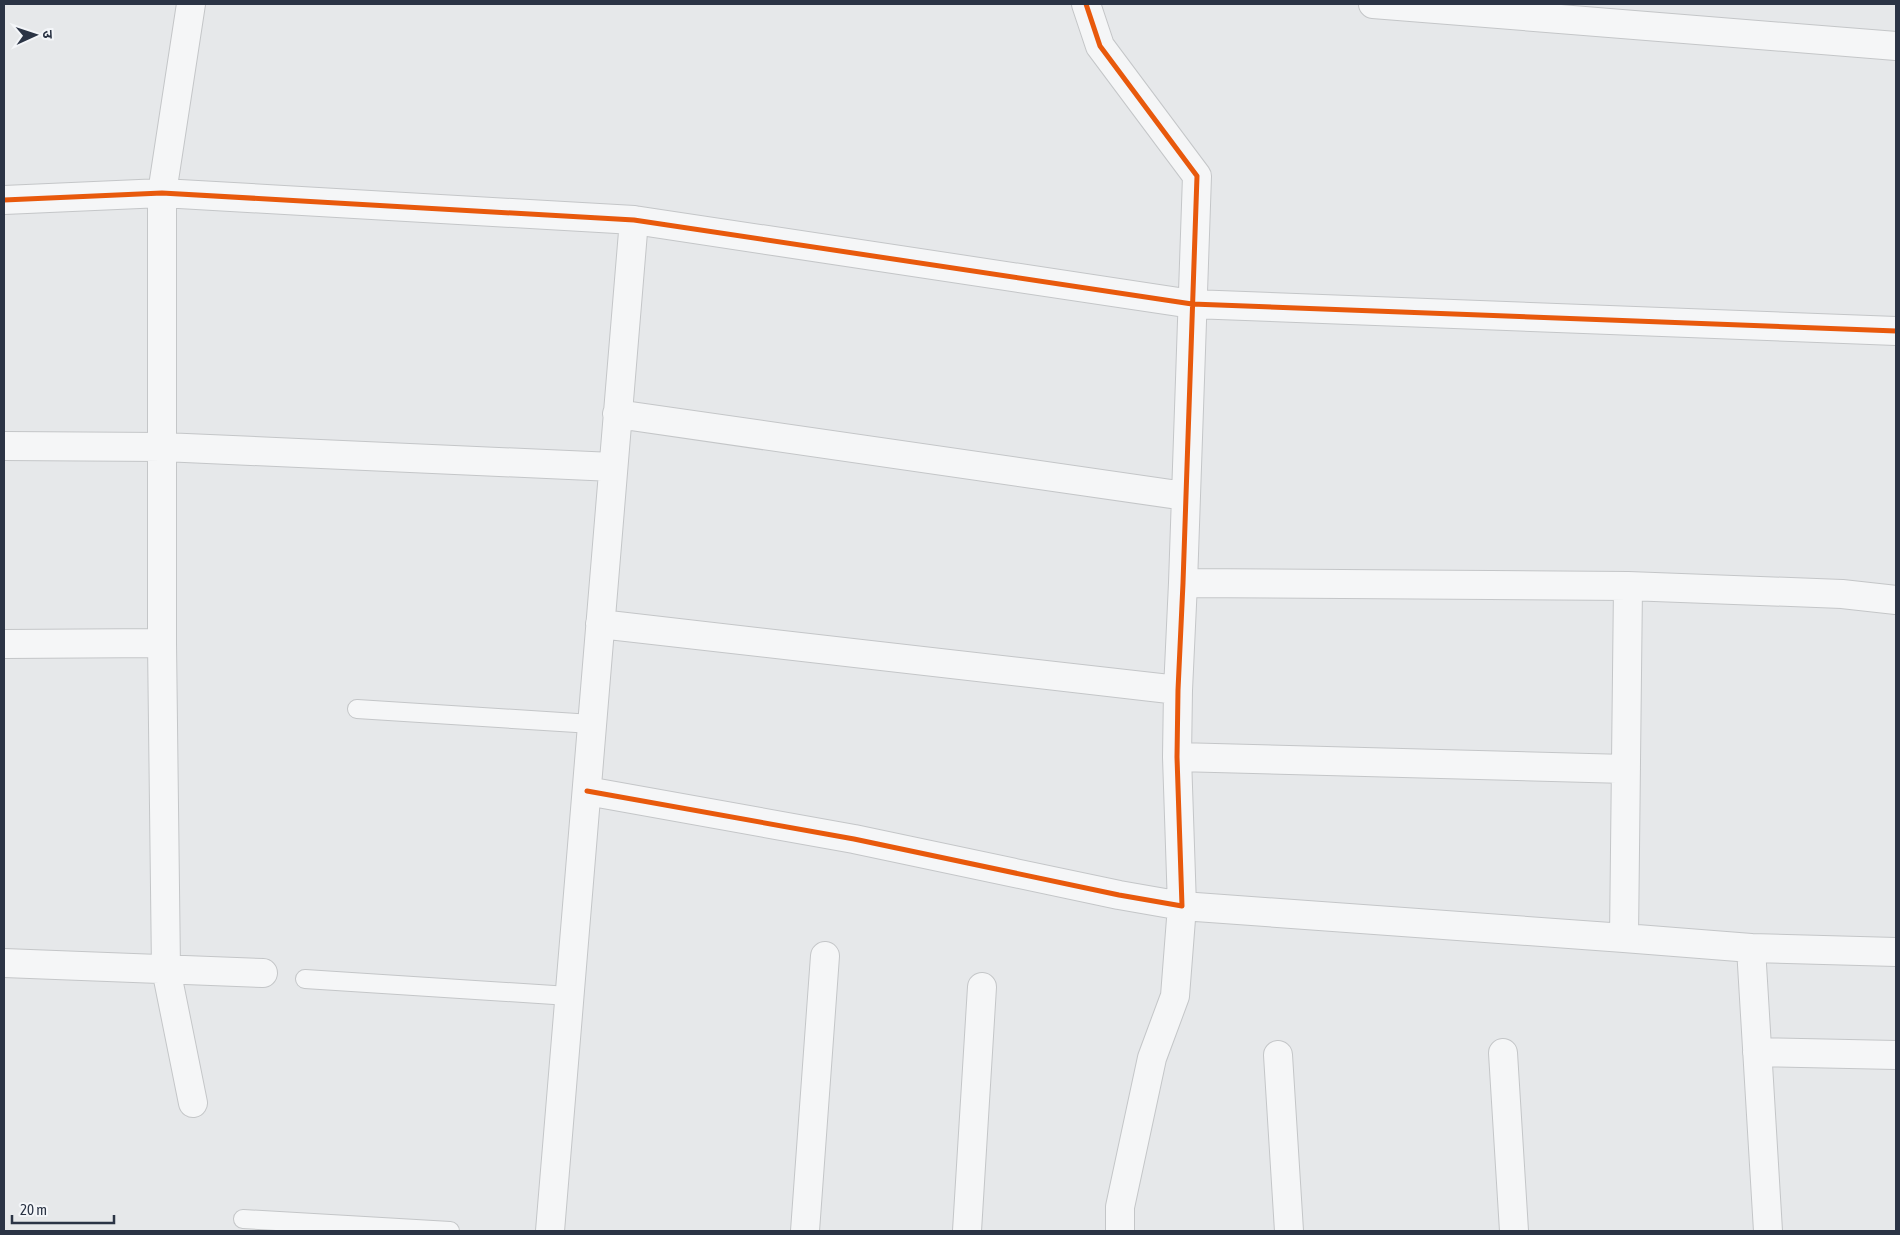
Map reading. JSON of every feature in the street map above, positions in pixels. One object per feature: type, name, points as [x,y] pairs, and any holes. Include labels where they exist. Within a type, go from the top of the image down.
[{"type":"street","points":[[191,4],[162,193],[162,643],[166,969],[193,1103]]},
{"type":"street","points":[[1086,4],[1100,46],[1197,176],[1178,690],[1177,757],[1182,906],[1175,996],[1152,1058],[1120,1207],[1120,1231]]},
{"type":"street","points":[[1373,4],[1896,46]]},
{"type":"street","points":[[4,200],[162,193],[634,220],[1192,304],[1896,331]]},
{"type":"street","points":[[550,1231],[616,414],[634,220]]},
{"type":"street","points":[[616,414],[1185,496]]},
{"type":"street","points":[[4,446],[163,447],[613,467]]},
{"type":"street","points":[[1183,583],[1628,586],[1842,594],[1896,600]]},
{"type":"street","points":[[1624,938],[1628,586]]},
{"type":"street","points":[[600,624],[1178,690]]},
{"type":"street","points":[[4,644],[162,643]]},
{"type":"street","points":[[1177,757],[1626,769]]},
{"type":"street","points":[[586,791],[854,839],[1118,895],[1182,906],[1751,948],[1896,952]]},
{"type":"street","points":[[1751,948],[1768,1231]]},
{"type":"street","points":[[806,1231],[825,956]]},
{"type":"street","points":[[4,963],[263,973]]},
{"type":"street","points":[[967,1231],[982,987]]},
{"type":"street","points":[[1757,1052],[1896,1055]]},
{"type":"street","points":[[1503,1053],[1514,1231]]},
{"type":"street","points":[[1278,1055],[1289,1231]]},
{"type":"lane","points":[[357,709],[592,724]]},
{"type":"lane","points":[[305,979],[569,996]]},
{"type":"lane","points":[[243,1219],[450,1231]]},
{"type":"cycle path","points":[[587,791],[854,839],[1119,895],[1182,906],[1177,757],[1178,690],[1197,176],[1100,46],[1086,4]]},
{"type":"cycle path","points":[[4,200],[162,193],[634,220],[1192,304],[1896,331]]}]
